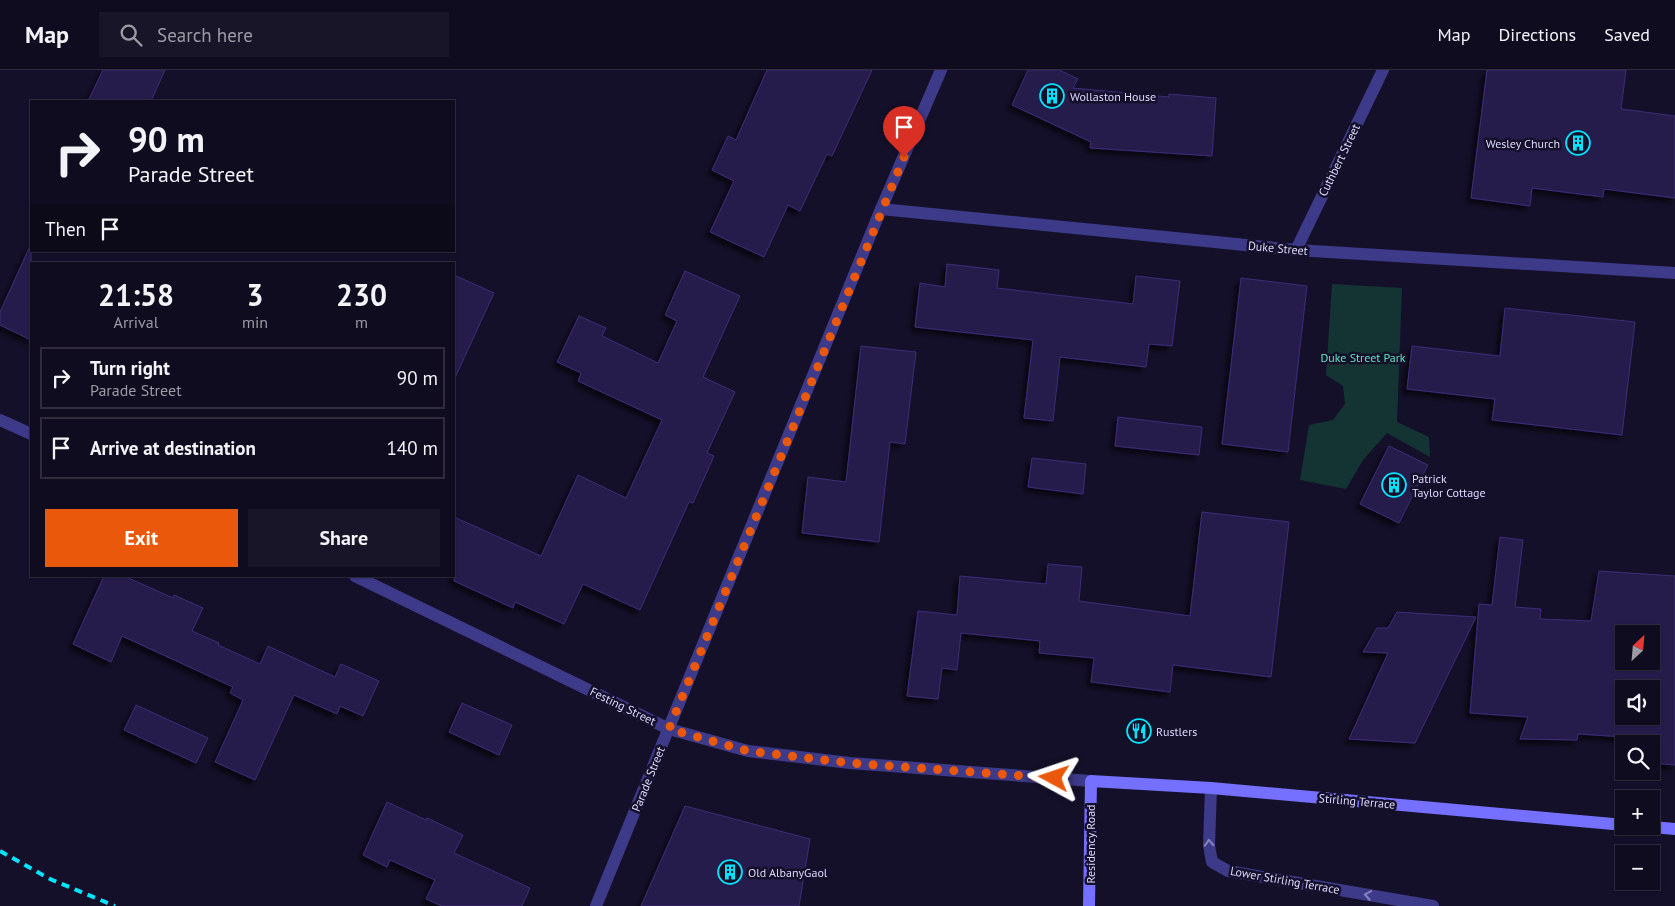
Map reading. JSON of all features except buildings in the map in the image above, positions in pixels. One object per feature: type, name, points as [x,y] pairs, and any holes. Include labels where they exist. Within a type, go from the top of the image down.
[{"type":"main road","name":"Stirling Terrace","points":[[1090,781],[1211,788],[1615,824]]},
{"type":"main road","name":"Residency Road","points":[[1089,906],[1090,781]]},
{"type":"main road","points":[[1660,828],[1675,829]]},
{"type":"street","name":"Parade Street","points":[[596,906],[881,209],[941,70]]},
{"type":"street","name":"Cuthbert Street","points":[[1296,250],[1382,70]]},
{"type":"street","name":"Duke Street","points":[[881,209],[1296,250],[1675,273]]},
{"type":"street","points":[[0,420],[30,434]]},
{"type":"street","name":"Festing Street","points":[[357,577],[669,729],[748,751],[850,763],[1090,781]]},
{"type":"street","name":"Lower Stirling Terrace","points":[[1211,788],[1209,844],[1212,862],[1228,871],[1433,906]]},
{"type":"green space","name":"Duke Street Park","points":[[1332,284],[1402,288],[1397,422],[1429,437],[1430,457],[1387,433],[1363,460],[1346,489],[1300,480],[1309,425],[1333,420],[1345,404],[1343,386],[1326,375]]},
{"type":"railway","points":[[0,851],[50,879],[115,906]]},
{"type":"place","name":"Wollaston House","points":[[1052,96]]},
{"type":"place","name":"Wesley Church","points":[[1578,143]]},
{"type":"place","name":"Patrick Taylor Cottage","points":[[1394,485]]},
{"type":"place","name":"Rustlers","points":[[1139,731]]},
{"type":"place","name":"Old AlbanyGaol","points":[[730,872]]},
{"type":"route","points":[[904,157],[881,209],[669,729],[748,751],[850,763],[1054,778]]}]
